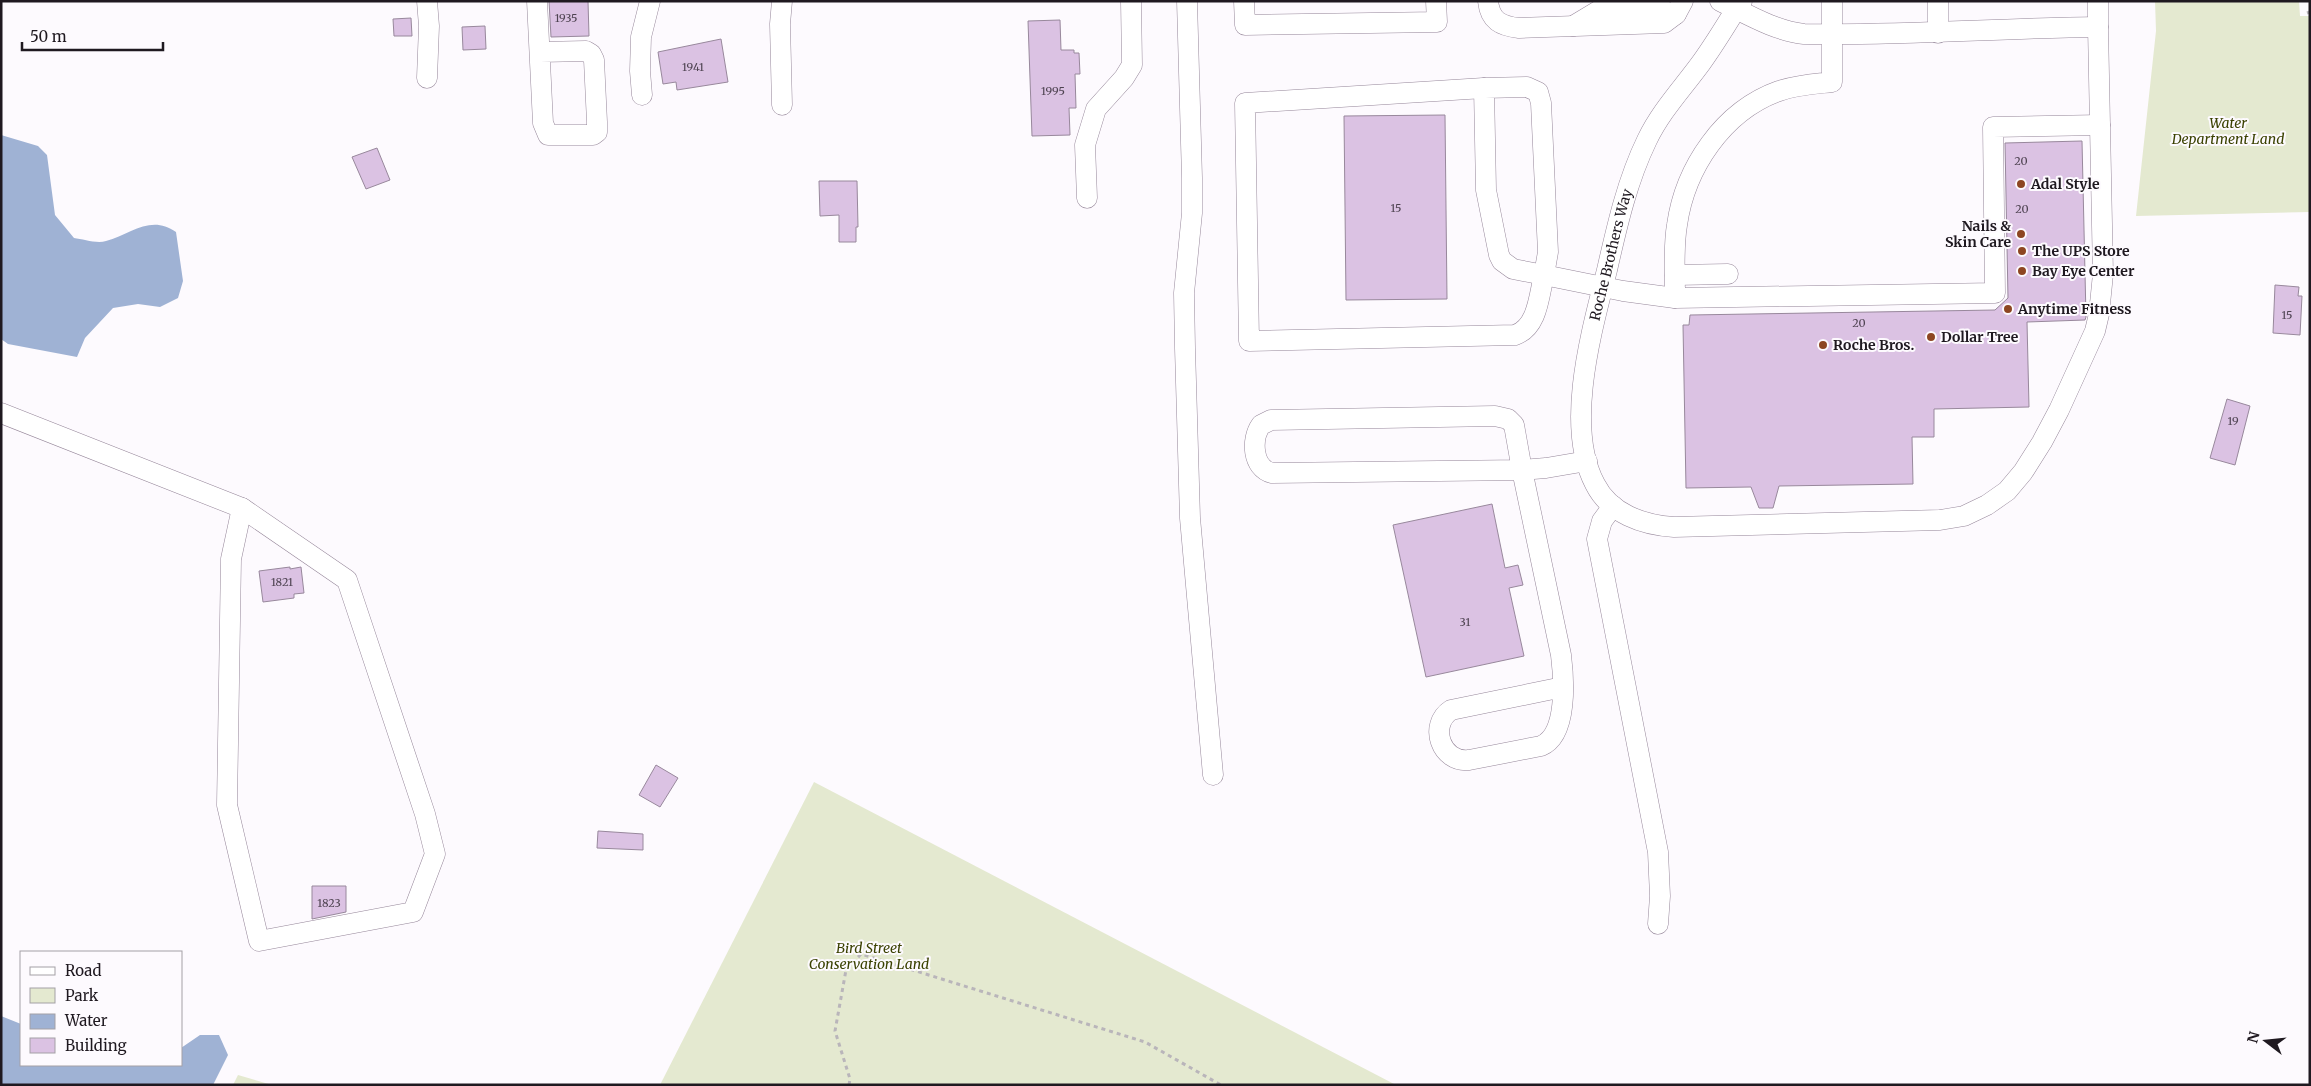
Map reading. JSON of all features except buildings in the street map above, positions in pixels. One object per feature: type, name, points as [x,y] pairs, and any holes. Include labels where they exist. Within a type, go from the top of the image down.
[{"type":"street","points":[[427,1],[429,26],[427,78]]},
{"type":"street","points":[[537,1],[544,123],[548,135],[593,135],[597,132],[597,122],[594,60],[591,54],[586,51],[540,52]]},
{"type":"street","points":[[642,94],[640,71],[641,37],[650,1]]},
{"type":"street","points":[[782,1],[780,24],[782,105]]},
{"type":"street","points":[[1087,198],[1085,145],[1096,109],[1124,78],[1132,65],[1131,1]]},
{"type":"street","points":[[1187,1],[1192,187],[1184,293],[1190,518],[1213,775]]},
{"type":"street","points":[[1244,1],[1245,25],[1437,22],[1436,1]]},
{"type":"street","points":[[1488,1],[1494,19],[1508,27],[1580,21],[1658,24],[1668,22],[1680,8]]},
{"type":"street","points":[[1675,298],[1675,238],[1683,198],[1689,180],[1707,148],[1736,116],[1763,98],[1791,87],[1832,82],[1832,1]]},
{"type":"street","points":[[1938,1],[1938,33]]},
{"type":"street","points":[[1658,924],[1660,896],[1658,852],[1597,539],[1602,521],[1620,511],[1644,523],[1674,527],[1940,520],[1964,516],[1987,505],[2007,491],[2042,442],[2095,331],[2099,314],[2102,274],[2098,1]]},
{"type":"street","points":[[1733,3],[1788,32],[1832,35],[1972,33],[2008,28],[2098,27]]},
{"type":"street","name":"Roche Brothers Way","points":[[1620,511],[1595,485],[1587,461],[1583,434],[1583,391],[1588,354],[1626,193],[1639,156],[1660,116],[1701,63],[1733,3]]},
{"type":"street","points":[[1484,88],[1485,182],[1498,255],[1502,261],[1513,269],[1603,287],[1675,298],[1995,293],[1993,127],[2100,125]]},
{"type":"street","points":[[1484,88],[1532,88],[1540,96],[1548,252],[1544,275],[1532,320],[1524,331],[1515,335],[1249,341],[1245,103],[1484,88]]},
{"type":"street","points":[[1675,275],[1728,274]]},
{"type":"street","points":[[1,413],[242,508],[347,580],[425,814],[435,854],[413,912],[259,941],[226,805],[231,559],[242,508]]},
{"type":"street","points":[[1563,687],[1451,710],[1442,718],[1440,726],[1440,734],[1445,750],[1452,758],[1465,761],[1547,744],[1555,735],[1561,710],[1563,687],[1561,654],[1522,470],[1516,429],[1511,421],[1500,417],[1271,420],[1261,424],[1256,440],[1257,462],[1264,470],[1272,472],[1522,470],[1587,461]]},
{"type":"path","points":[[849,1085],[850,1079],[836,1031],[846,970],[861,954],[1145,1042],[1221,1085]]},
{"type":"green space","name":"Water Department Land","points":[[2155,1],[2299,1],[2300,16],[2310,16],[2310,212],[2136,216],[2156,31]]},
{"type":"green space","name":"Bird Street Conservation Land","points":[[814,782],[1396,1085],[660,1085]]},
{"type":"green space","points":[[238,1075],[272,1085],[233,1085]]},
{"type":"water","points":[[1,135],[38,146],[47,155],[55,215],[74,238],[102,242],[149,225],[167,227],[176,232],[183,281],[178,298],[160,307],[138,304],[113,308],[85,338],[77,357],[8,344],[1,339]]},
{"type":"water","points":[[1,1016],[20,1024],[20,1066],[182,1066],[182,1047],[200,1035],[219,1035],[228,1055],[213,1085],[1,1085]]},
{"type":"place","name":"Adal Style","points":[[2021,184]]},
{"type":"place","name":"Nails & Skin Care","points":[[2021,234]]},
{"type":"place","name":"The UPS Store","points":[[2022,251]]},
{"type":"place","name":"Bay Eye Center","points":[[2022,271]]},
{"type":"place","name":"Anytime Fitness","points":[[2008,309]]},
{"type":"place","name":"Dollar Tree","points":[[1931,337]]},
{"type":"place","name":"Roche Bros.","points":[[1823,345]]}]
